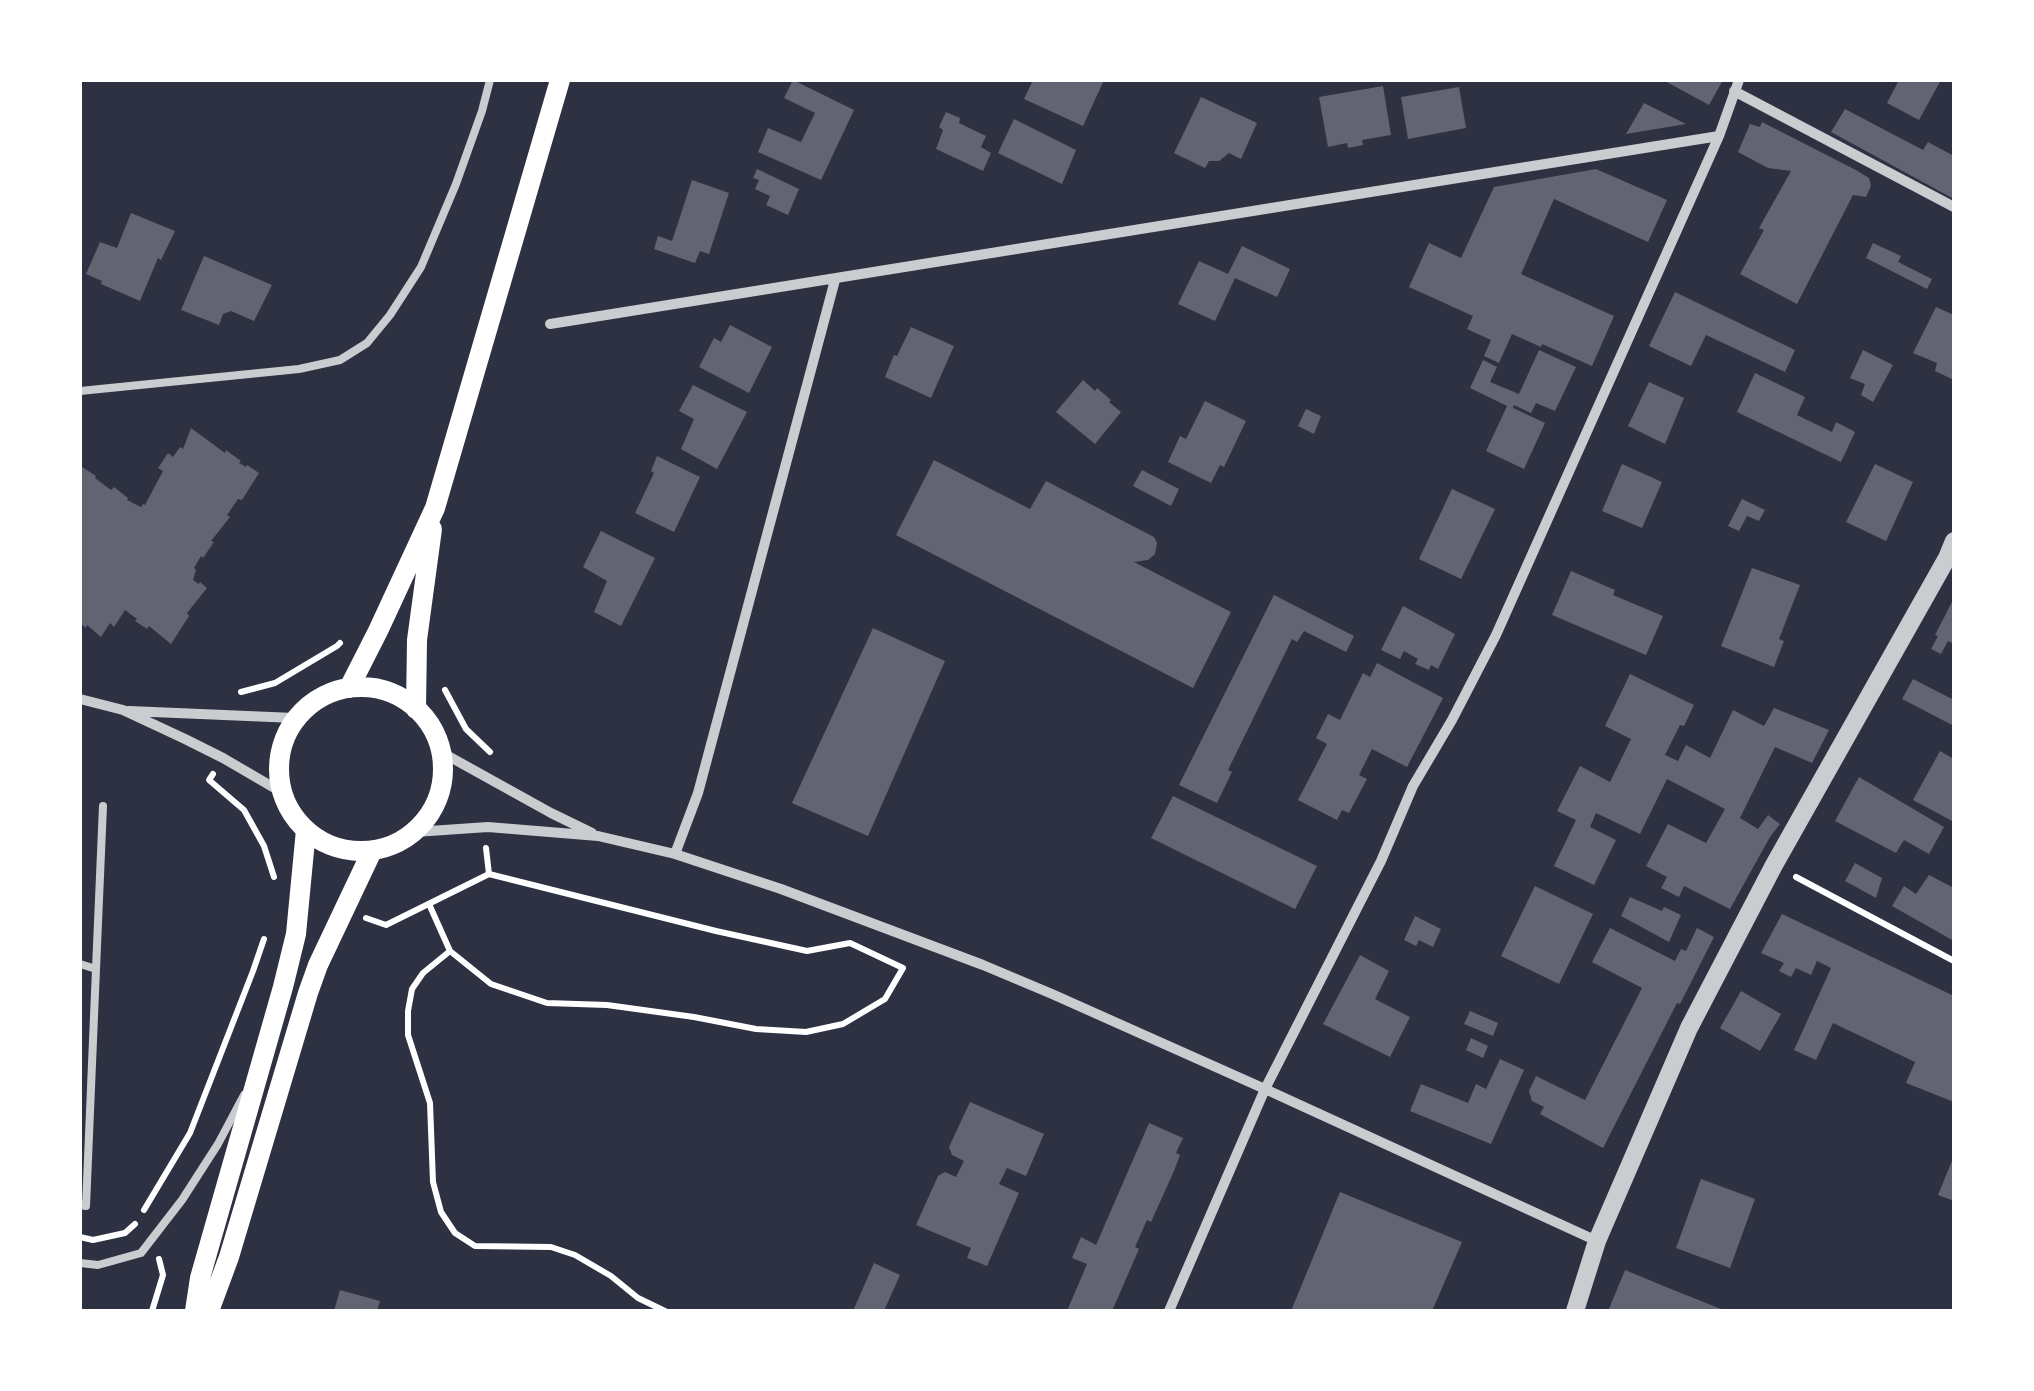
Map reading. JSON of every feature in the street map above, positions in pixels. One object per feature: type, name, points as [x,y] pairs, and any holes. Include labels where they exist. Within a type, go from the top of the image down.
[{"type":"main road","points":[[349,688],[435,508],[560,80]]},
{"type":"main road","points":[[416,709],[417,640],[435,508]]},
{"type":"main road","points":[[349,688],[373,688],[416,709],[430,726],[442,752],[444,775],[430,814],[415,832],[372,851],[325,844],[306,830],[282,793],[279,771],[281,742],[295,718],[326,695],[349,688]]},
{"type":"main road","points":[[195,1311],[200,1278],[296,934],[306,830]]},
{"type":"main road","points":[[208,1311],[230,1258],[308,993],[372,851]]},
{"type":"street","points":[[1169,1311],[1265,1089],[1382,861],[1413,786],[1496,635],[1719,136],[1736,86],[1954,207]]},
{"type":"street","points":[[550,324],[1719,136]]},
{"type":"street","points":[[675,854],[698,793],[834,280]]},
{"type":"street","points":[[1574,1311],[1597,1241],[1689,1028],[1774,864],[1954,541]]},
{"type":"street","points":[[80,699],[123,710],[223,758],[282,793]]},
{"type":"street","points":[[123,710],[295,718]]},
{"type":"street","points":[[442,752],[598,836]]},
{"type":"street","points":[[415,832],[488,827],[598,836],[675,854],[782,889],[983,965],[1597,1241]]},
{"type":"lane","points":[[80,391],[299,369],[340,360],[367,343],[421,267],[456,184],[490,80]]},
{"type":"lane","points":[[80,1205],[86,1206],[84,1132],[92,1042],[102,806]]},
{"type":"lane","points":[[80,964],[96,969]]},
{"type":"lane","points":[[80,1263],[98,1265],[142,1252],[182,1200],[249,1085],[283,987]]},
{"type":"lane","points":[[80,1038],[92,1042]]},
{"type":"path","points":[[236,716],[233,694],[274,683],[305,666],[337,646],[357,619],[378,632]]},
{"type":"path","points":[[440,680],[466,729],[508,768],[499,784]]},
{"type":"path","points":[[223,758],[209,780],[244,810],[264,846],[274,878]]},
{"type":"path","points":[[488,827],[489,874]]},
{"type":"path","points":[[1774,864],[1954,960]]},
{"type":"path","points":[[344,910],[386,925],[428,904],[489,874],[807,952],[850,942],[902,968],[885,999],[843,1024],[806,1032],[606,1005],[547,1003],[491,984],[450,951],[428,904]]},
{"type":"path","points":[[80,1237],[93,1240],[125,1232],[138,1222],[190,1133],[254,971],[268,925]]},
{"type":"path","points":[[450,951],[423,973],[412,989],[408,1011],[408,1035],[430,1103],[433,1182],[441,1212],[455,1233],[475,1246],[537,1246],[575,1255],[612,1276],[638,1298],[665,1311]]},
{"type":"building","points":[[793,80],[854,110],[821,180],[758,152],[768,128],[801,142],[815,113],[784,98]]},
{"type":"building","points":[[1033,80],[1104,80],[1083,126],[1024,99]]},
{"type":"building","points":[[1663,80],[1723,80],[1709,105]]},
{"type":"building","points":[[1899,80],[1941,80],[1919,120],[1887,103]]},
{"type":"building","points":[[1383,86],[1391,135],[1362,140],[1363,145],[1348,148],[1347,143],[1328,147],[1319,97]]},
{"type":"building","points":[[1459,87],[1466,128],[1408,139],[1401,97]]},
{"type":"building","points":[[1201,97],[1257,123],[1241,159],[1229,153],[1219,161],[1209,161],[1205,168],[1174,153]]},
{"type":"building","points":[[1644,103],[1686,124],[1626,134]]},
{"type":"building","points":[[1845,109],[1923,150],[1928,142],[1954,156],[1954,199],[1831,132]]},
{"type":"building","points":[[946,112],[986,136],[981,147],[991,153],[983,171],[936,149]]},
{"type":"building","points":[[1014,119],[1076,150],[1062,184],[998,153]]},
{"type":"building","points":[[1762,122],[1856,170],[1869,178],[1871,186],[1866,197],[1853,195],[1797,304],[1740,274],[1764,230],[1759,228],[1791,171],[1768,168],[1738,152],[1750,124],[1760,127]]},
{"type":"building","points":[[757,169],[799,189],[788,215],[766,205],[770,196],[755,189],[759,180],[753,178]]},
{"type":"building","points":[[1596,169],[1667,200],[1648,242],[1554,199],[1521,274],[1614,316],[1592,366],[1512,334],[1499,363],[1484,356],[1491,340],[1467,329],[1473,316],[1409,287],[1429,243],[1461,258],[1494,187]]},
{"type":"building","points":[[692,180],[729,193],[709,254],[700,251],[695,263],[654,249],[658,236],[672,241]]},
{"type":"building","points":[[131,213],[175,231],[161,260],[158,258],[140,301],[86,274],[100,242],[117,248]]},
{"type":"building","points":[[1873,243],[1901,256],[1898,262],[1932,279],[1927,289],[1866,258]]},
{"type":"building","points":[[1242,246],[1290,269],[1277,297],[1235,278],[1215,321],[1178,304],[1199,261],[1228,274]]},
{"type":"building","points":[[204,256],[272,285],[254,321],[231,311],[223,314],[219,325],[181,310]]},
{"type":"building","points":[[1675,292],[1795,350],[1785,372],[1706,335],[1691,366],[1649,346]]},
{"type":"building","points":[[1936,307],[1954,315],[1954,380],[1935,371],[1937,363],[1913,353]]},
{"type":"building","points":[[730,325],[772,347],[749,393],[699,367],[714,338],[721,342]]},
{"type":"building","points":[[911,327],[954,346],[931,398],[885,377]]},
{"type":"building","points":[[1539,350],[1576,367],[1555,411],[1536,403],[1531,413],[1514,405],[1513,408],[1545,423],[1524,469],[1486,451],[1507,406],[1470,388],[1483,360],[1497,367],[1490,382],[1519,394]]},
{"type":"building","points":[[1863,350],[1893,365],[1873,402],[1861,395],[1865,384],[1850,378]]},
{"type":"building","points":[[1755,373],[1805,397],[1797,415],[1832,432],[1836,422],[1855,432],[1841,462],[1737,412]]},
{"type":"building","points":[[1083,380],[1121,412],[1095,444],[1056,412]]},
{"type":"building","points":[[1649,382],[1684,398],[1665,444],[1628,426]]},
{"type":"building","points":[[693,385],[747,412],[717,469],[681,449],[694,419],[679,411]]},
{"type":"building","points":[[1205,401],[1246,421],[1224,467],[1220,465],[1211,483],[1168,462],[1180,436],[1186,439]]},
{"type":"building","points":[[1306,409],[1321,416],[1314,434],[1298,426]]},
{"type":"building","points":[[191,428],[259,473],[194,568],[193,580],[207,588],[187,613],[189,616],[171,644],[125,610],[114,627],[110,623],[101,637],[80,623],[80,469],[141,507],[163,471],[158,468],[168,453],[173,457],[180,447],[183,449]]},
{"type":"building","points":[[657,456],[700,477],[674,532],[635,513],[654,473],[651,471]]},
{"type":"building","points":[[934,460],[1030,509],[1046,481],[1154,537],[1155,554],[1148,560],[1134,562],[1231,612],[1193,688],[896,535]]},
{"type":"building","points":[[1622,464],[1662,482],[1642,528],[1602,511]]},
{"type":"building","points":[[1875,464],[1913,482],[1886,541],[1846,522]]},
{"type":"building","points":[[1142,470],[1179,489],[1171,506],[1133,486]]},
{"type":"building","points":[[1452,489],[1495,509],[1461,579],[1419,559]]},
{"type":"building","points":[[1742,499],[1765,510],[1759,521],[1747,516],[1739,531],[1728,526]]},
{"type":"building","points":[[601,531],[655,558],[621,626],[594,612],[607,581],[583,567]]},
{"type":"building","points":[[1752,568],[1800,585],[1779,639],[1784,641],[1774,667],[1721,646]]},
{"type":"building","points":[[1571,571],[1615,590],[1613,595],[1663,616],[1646,655],[1552,615]]},
{"type":"building","points":[[1274,595],[1354,636],[1346,652],[1304,631],[1297,642],[1292,639],[1228,770],[1232,772],[1217,803],[1179,785]]},
{"type":"building","points":[[1954,598],[1954,644],[1948,641],[1941,654],[1931,649]]},
{"type":"building","points":[[1403,606],[1455,634],[1438,669],[1415,664],[1418,659],[1404,651],[1400,659],[1381,650]]},
{"type":"building","points":[[873,628],[945,661],[868,836],[792,803]]},
{"type":"building","points":[[1377,663],[1443,698],[1407,767],[1372,749],[1359,775],[1367,779],[1349,813],[1342,810],[1337,820],[1298,800],[1327,744],[1316,738],[1328,714],[1340,720],[1363,673],[1370,677]]},
{"type":"building","points":[[1630,674],[1694,705],[1665,755],[1678,761],[1686,745],[1710,758],[1733,710],[1764,726],[1774,708],[1829,730],[1812,763],[1775,747],[1740,818],[1758,829],[1768,815],[1780,824],[1730,909],[1684,886],[1679,897],[1661,888],[1667,877],[1646,866],[1668,824],[1706,843],[1725,809],[1667,779],[1640,834],[1596,813],[1590,827],[1616,840],[1594,885],[1554,866],[1576,820],[1557,811],[1580,766],[1610,782],[1631,739],[1605,726]]},
{"type":"building","points":[[1913,679],[1954,700],[1954,726],[1902,699]]},
{"type":"building","points":[[1940,751],[1954,759],[1954,822],[1913,800]]},
{"type":"building","points":[[1859,777],[1944,827],[1929,854],[1904,840],[1896,853],[1835,821]]},
{"type":"building","points":[[1173,796],[1317,866],[1295,909],[1151,838]]},
{"type":"building","points":[[1855,863],[1882,878],[1876,898],[1845,881]]},
{"type":"building","points":[[1929,875],[1954,888],[1954,941],[1892,906],[1904,886],[1916,894]]},
{"type":"building","points":[[1535,886],[1593,914],[1559,984],[1501,956]]},
{"type":"building","points":[[1630,897],[1681,915],[1669,942],[1621,916]]},
{"type":"building","points":[[1782,914],[1954,996],[1954,1102],[1906,1083],[1915,1062],[1833,1023],[1816,1060],[1794,1050],[1831,968],[1817,961],[1811,975],[1796,968],[1791,977],[1779,971],[1784,963],[1761,953]]},
{"type":"building","points":[[1415,916],[1441,929],[1433,947],[1419,940],[1416,946],[1404,940]]},
{"type":"building","points":[[1610,928],[1675,961],[1681,949],[1686,951],[1697,928],[1714,937],[1603,1148],[1540,1114],[1544,1107],[1532,1101],[1529,1091],[1536,1076],[1585,1100],[1642,988],[1592,962]]},
{"type":"building","points":[[1360,955],[1389,971],[1375,999],[1410,1017],[1390,1057],[1323,1024]]},
{"type":"building","points":[[1741,991],[1781,1014],[1760,1051],[1720,1028]]},
{"type":"building","points":[[1470,1011],[1498,1023],[1493,1036],[1464,1024]]},
{"type":"building","points":[[1471,1038],[1488,1046],[1483,1058],[1466,1050]]},
{"type":"building","points":[[1500,1059],[1524,1070],[1491,1144],[1410,1111],[1421,1084],[1468,1103],[1476,1084],[1486,1089]]},
{"type":"building","points":[[970,1102],[1044,1134],[1026,1176],[1007,1168],[999,1184],[1019,1193],[987,1266],[967,1258],[971,1248],[916,1225],[938,1176],[945,1172],[956,1177],[964,1161],[952,1155],[949,1147]]},
{"type":"building","points":[[1149,1123],[1183,1138],[1174,1171],[1135,1247],[1139,1249],[1112,1311],[1067,1311],[1087,1264],[1072,1258],[1081,1237],[1096,1245]]},
{"type":"building","points":[[1954,1156],[1954,1201],[1938,1195]]},
{"type":"building","points":[[1701,1179],[1755,1199],[1730,1268],[1676,1248]]},
{"type":"building","points":[[1340,1192],[1462,1242],[1432,1311],[1291,1311]]},
{"type":"building","points":[[874,1263],[900,1275],[884,1311],[853,1311]]},
{"type":"building","points":[[1625,1270],[1671,1289],[1726,1311],[1608,1311]]},
{"type":"building","points":[[340,1290],[380,1301],[377,1311],[334,1311]]}]
